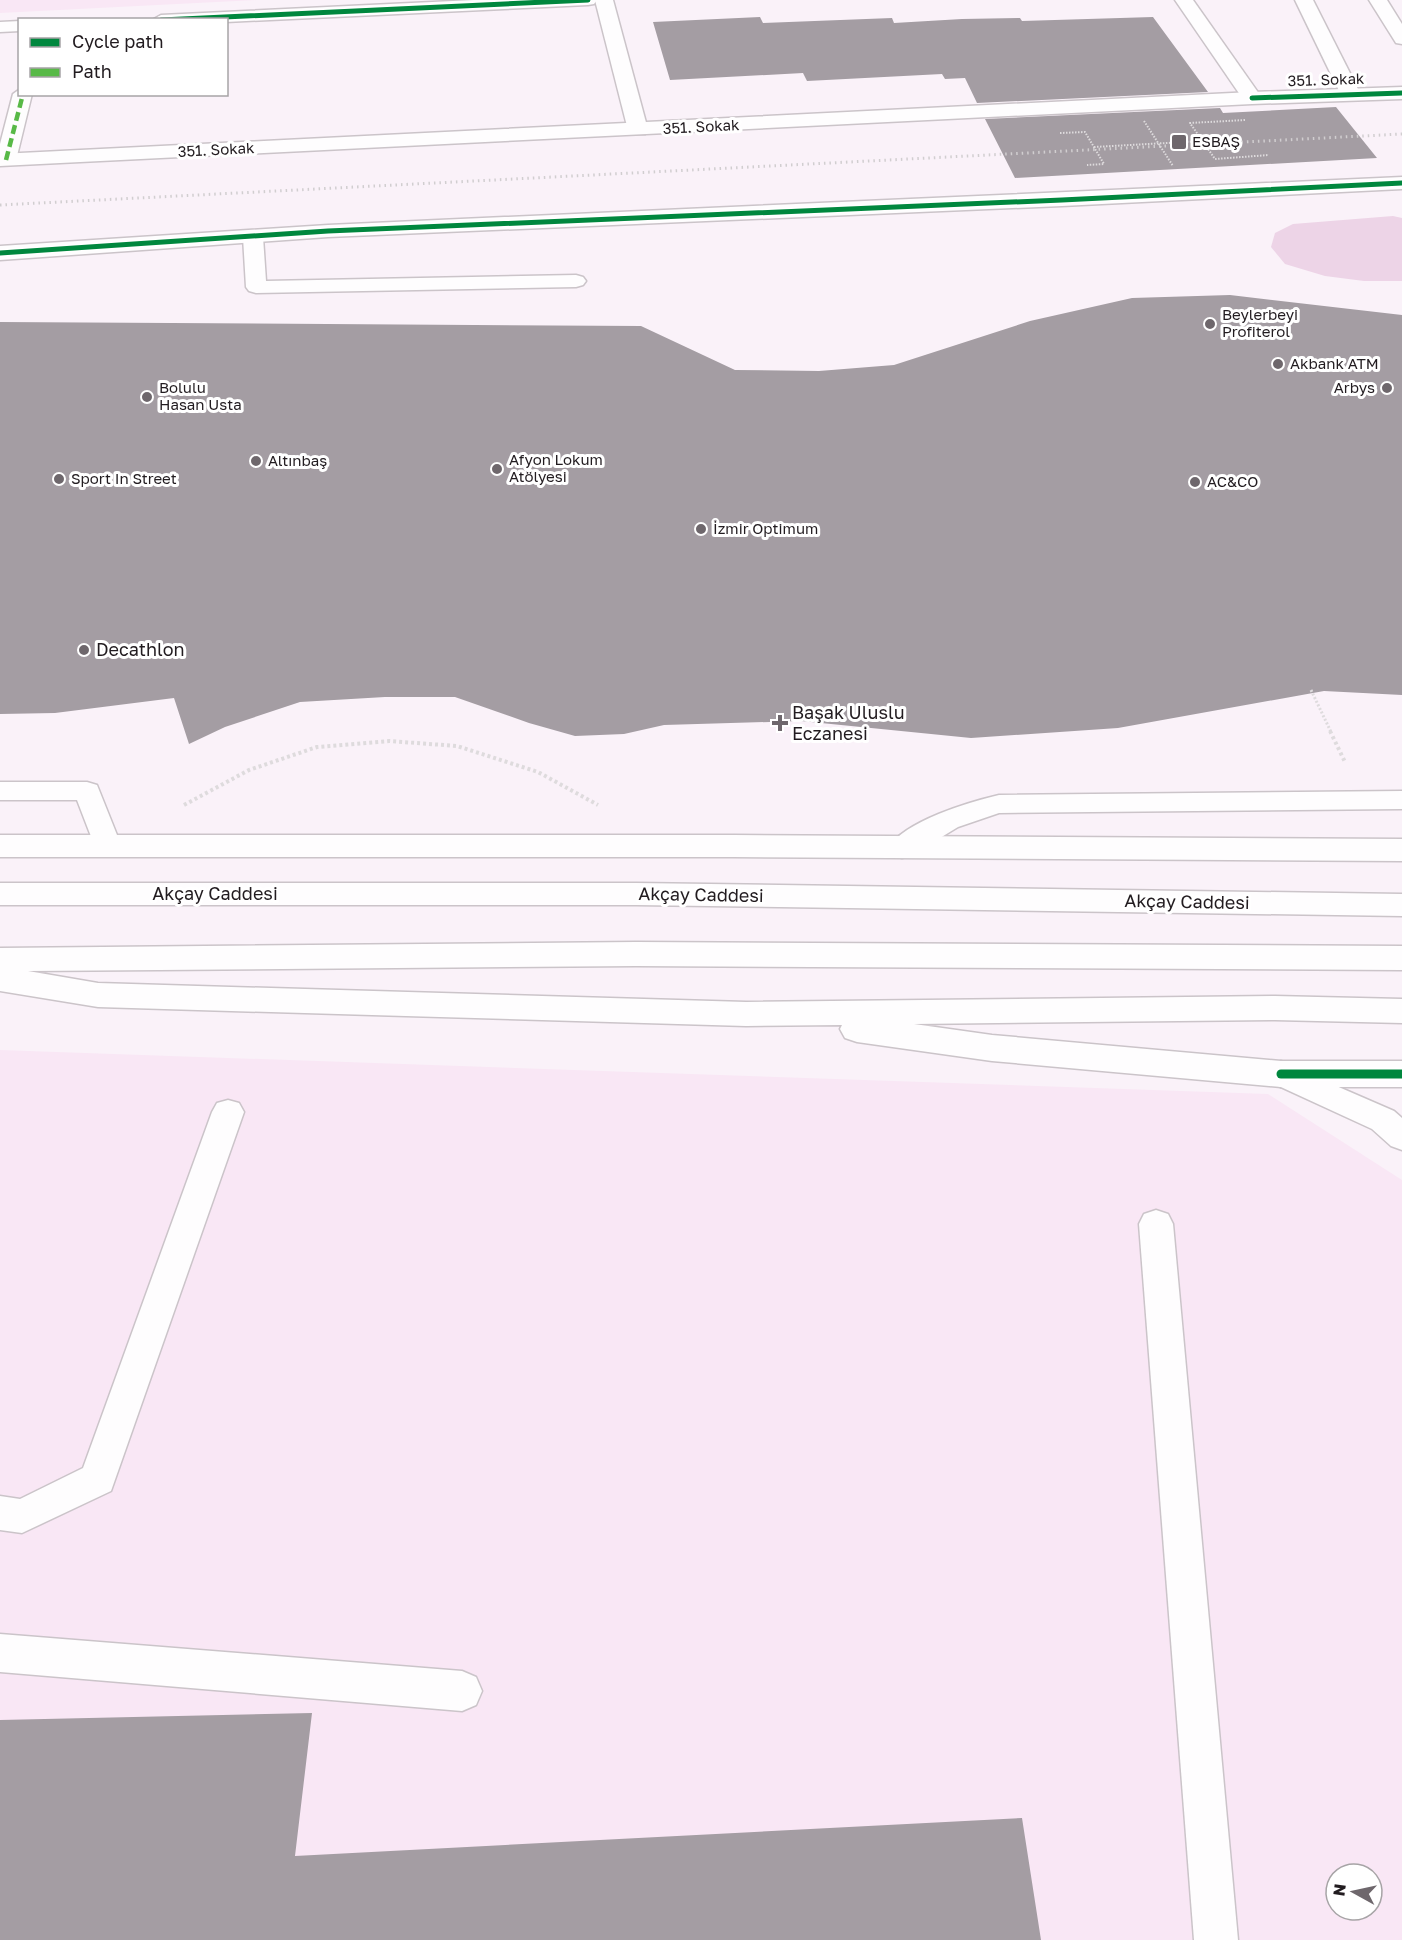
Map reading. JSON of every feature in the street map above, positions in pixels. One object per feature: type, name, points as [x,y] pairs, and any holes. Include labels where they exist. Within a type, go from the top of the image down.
[{"type":"main road","points":[[204,18],[588,0]]},
{"type":"main road","points":[[604,0],[638,130]]},
{"type":"main road","points":[[1184,0],[1252,98]]},
{"type":"main road","points":[[1304,0],[1351,95]]},
{"type":"main road","points":[[1378,0],[1400,33]]},
{"type":"main road","points":[[0,27],[18,26]]},
{"type":"main road","name":"351. Sokak","points":[[3,160],[1252,98],[1402,93]]},
{"type":"main road","points":[[3,160],[22,96]]},
{"type":"main road","points":[[0,253],[524,222],[1073,200],[1402,183]]},
{"type":"main road","points":[[0,846],[662,846],[1402,850]]},
{"type":"main road","name":"Akçay Caddesi","points":[[0,894],[636,894],[1402,905]]},
{"type":"main road","points":[[0,960],[636,954],[1402,958]]},
{"type":"main road","points":[[0,979],[98,995],[746,1014],[1275,1008],[1402,1011]]},
{"type":"main road","points":[[746,1014],[992,1048],[1281,1074],[1402,1074]]},
{"type":"lane","points":[[253,237],[256,287],[576,281]]},
{"type":"lane","points":[[0,791],[87,791],[107,845]]},
{"type":"lane","points":[[902,848],[945,821],[972,810],[999,804],[1402,800]]},
{"type":"lane","points":[[1281,1074],[1383,1120],[1402,1137]]},
{"type":"lane","points":[[0,1514],[22,1516],[98,1479],[228,1112]]},
{"type":"lane","points":[[1156,1224],[1216,1940]]},
{"type":"lane","points":[[0,1653],[462,1691]]},
{"type":"path","points":[[1245,120],[1190,123],[1215,159],[1269,155]]},
{"type":"path","points":[[1144,121],[1173,166]]},
{"type":"path","points":[[1060,133],[1085,132],[1104,164],[1087,165]]},
{"type":"path","points":[[1094,147],[1203,141]]},
{"type":"path","points":[[1311,690],[1364,801]]},
{"type":"path","points":[[176,809],[249,770],[317,747],[389,741],[457,746],[538,772],[608,810],[662,846]]},
{"type":"shaded area","points":[[0,0],[257,0],[0,13]]},
{"type":"shaded area","points":[[1393,216],[1402,218],[1402,281],[1364,281],[1325,276],[1285,264],[1271,247],[1275,233],[1293,224]]},
{"type":"shaded area","points":[[0,1050],[1268,1094],[1402,1180],[1402,1940],[0,1940]]},
{"type":"building","points":[[760,17],[763,23],[892,18],[894,23],[962,19],[1020,18],[1022,21],[1153,17],[1208,92],[977,103],[965,78],[945,79],[942,74],[807,81],[803,73],[670,80],[653,22]]},
{"type":"building","points":[[1336,107],[1377,158],[1015,178],[985,119],[1220,108],[1223,113]]},
{"type":"building","name":"İzmir Optimum","points":[[1230,295],[1402,315],[1402,695],[1324,691],[1118,728],[971,738],[801,721],[664,725],[624,734],[575,736],[529,723],[455,697],[385,697],[300,702],[225,727],[189,744],[174,698],[55,713],[0,714],[0,322],[641,326],[735,370],[819,371],[894,365],[1030,321],[1132,298]]},
{"type":"building","points":[[312,1713],[295,1856],[1022,1818],[1041,1940],[0,1940],[0,1720]]},
{"type":"railway","points":[[0,205],[1402,134]]},
{"type":"marked path","points":[[6,160],[22,96]]},
{"type":"cycle path","points":[[204,18],[588,0]]},
{"type":"cycle path","points":[[1252,98],[1402,93]]},
{"type":"cycle path","points":[[0,253],[328,231],[1062,200],[1402,183]]},
{"type":"cycle path","points":[[1281,1074],[1402,1074]]},
{"type":"place","name":"ESBAŞ","points":[[1179,142]]},
{"type":"place","name":"Beylerbeyi Profiterol","points":[[1210,324]]},
{"type":"place","name":"Akbank ATM","points":[[1278,364]]},
{"type":"place","name":"Arbys","points":[[1387,388]]},
{"type":"place","name":"Bolulu Hasan Usta","points":[[147,397]]},
{"type":"place","name":"Altınbaş","points":[[256,461]]},
{"type":"place","name":"Afyon Lokum Atölyesi","points":[[497,469]]},
{"type":"place","name":"Sport In Street","points":[[59,479]]},
{"type":"place","name":"AC&CO","points":[[1195,482]]},
{"type":"place","name":"İzmir Optimum","points":[[701,529]]},
{"type":"place","name":"Decathlon","points":[[84,650]]},
{"type":"place","name":"Başak Uluslu Eczanesi","points":[[780,723]]}]
